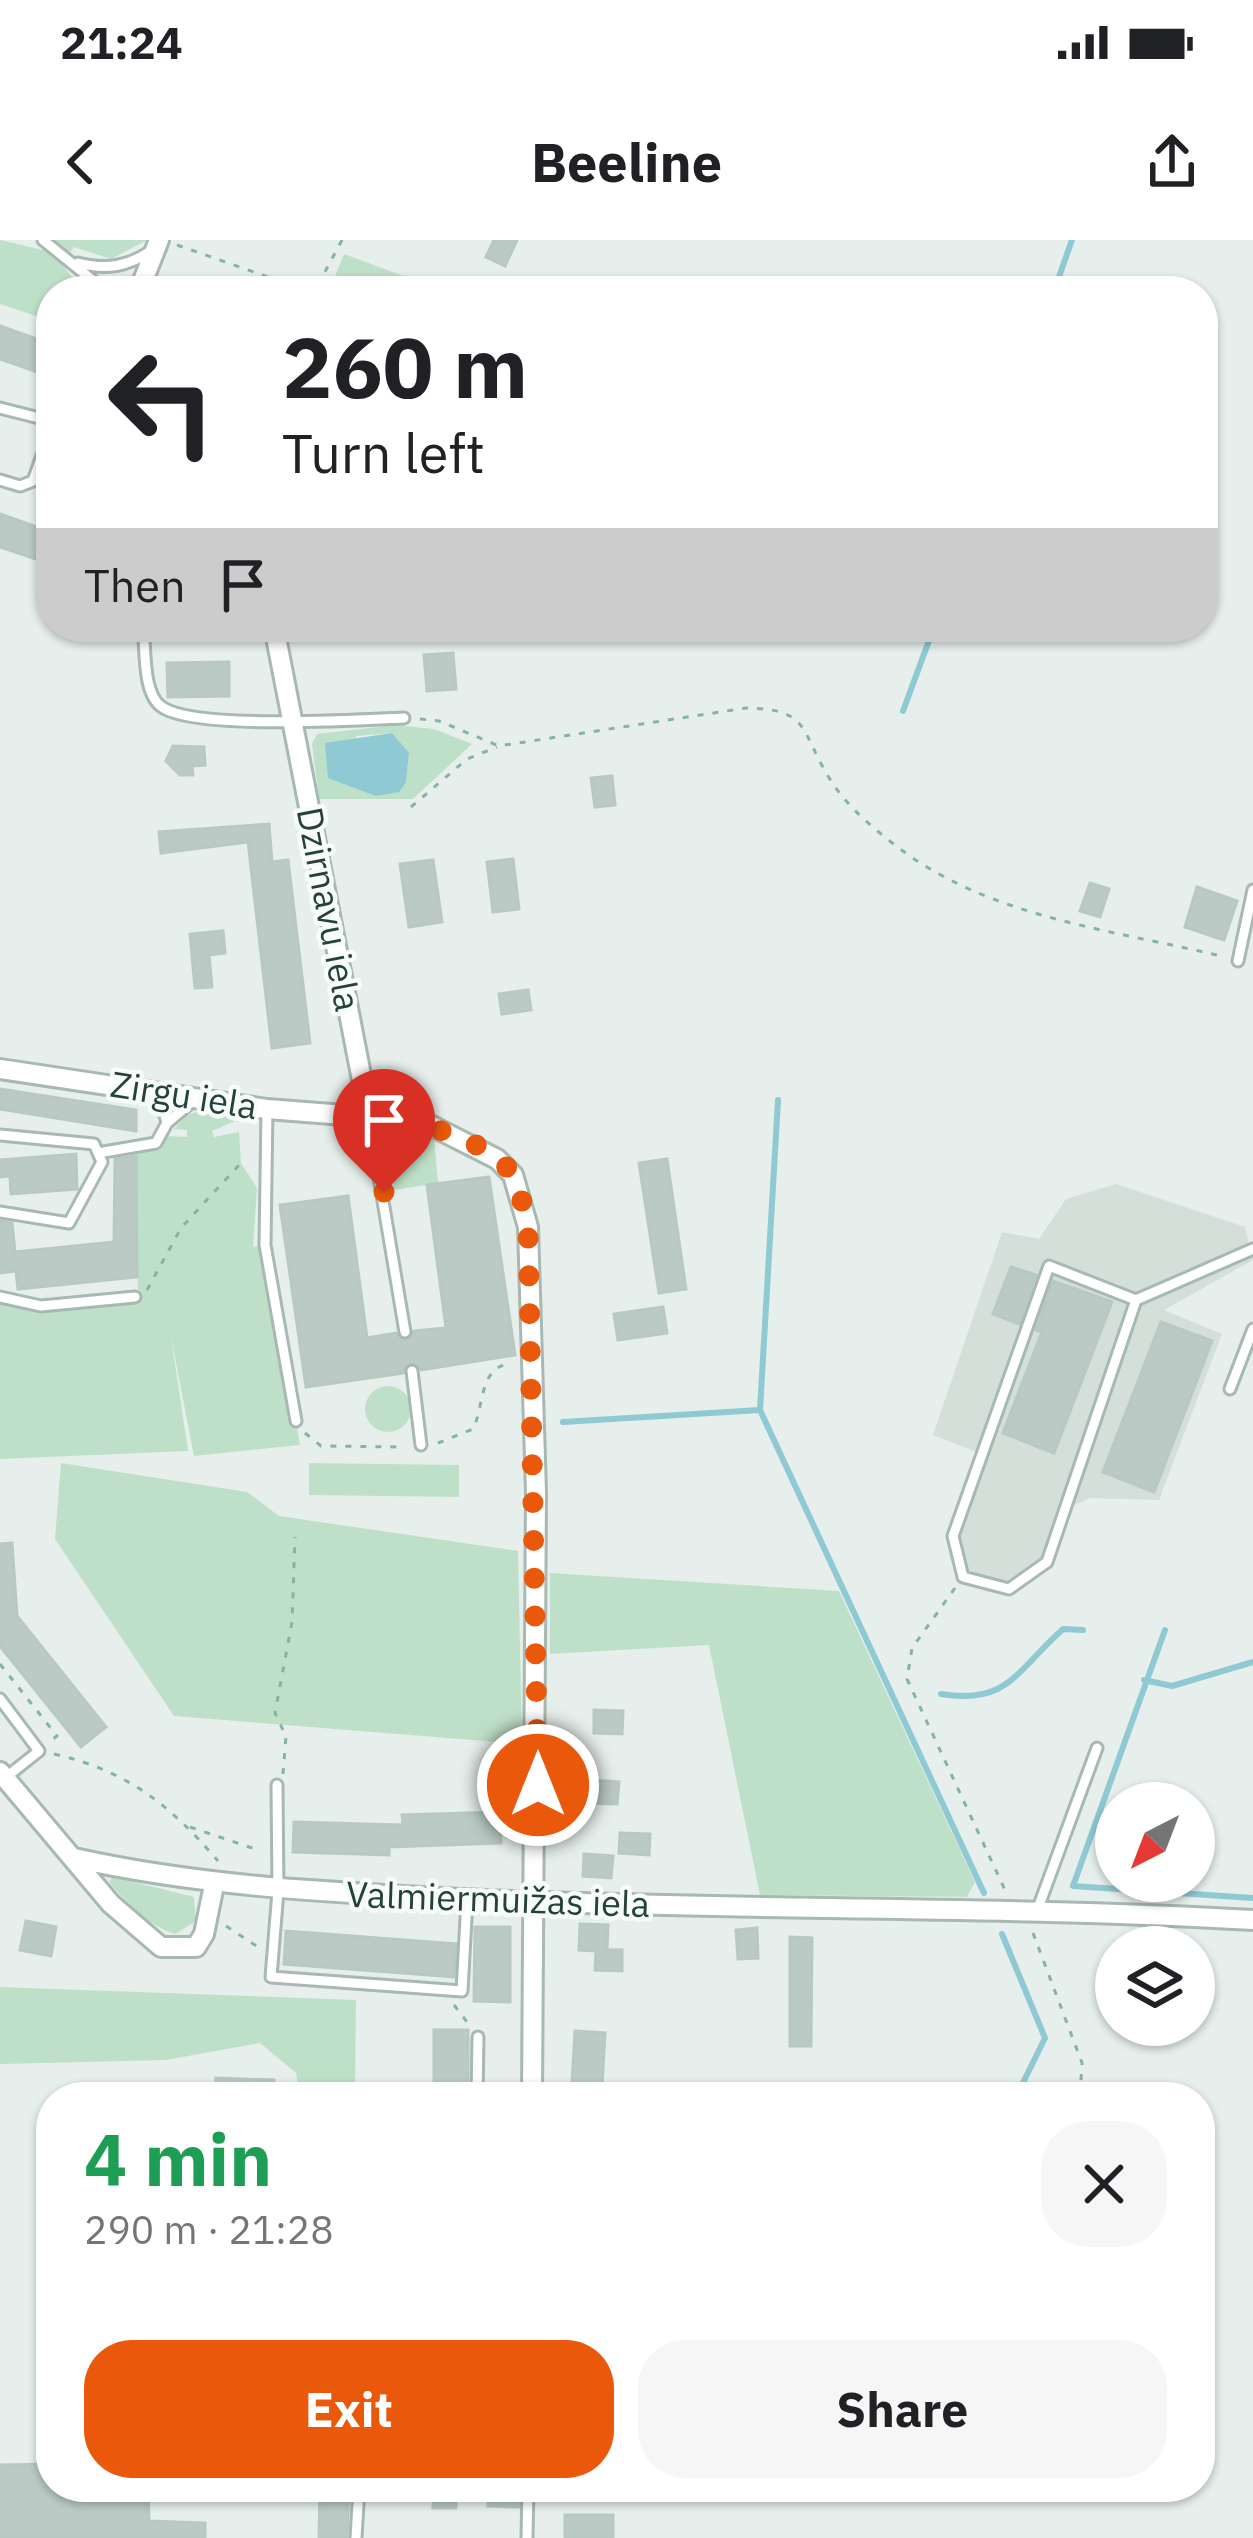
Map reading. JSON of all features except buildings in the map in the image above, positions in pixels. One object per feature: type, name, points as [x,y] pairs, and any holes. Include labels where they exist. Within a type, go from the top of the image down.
[{"type":"street","points":[[145,276],[160,242]]},
{"type":"street","name":"Dzirnavu iela","points":[[277,642],[369,1116]]},
{"type":"street","name":"Zirgu iela","points":[[0,1069],[267,1109],[369,1116]]},
{"type":"street","points":[[369,1116],[422,1121],[497,1159],[513,1175],[528,1227],[538,1762],[531,1903],[532,2082]]},
{"type":"street","points":[[2,1775],[111,1904],[160,1947],[196,1947],[210,1915],[214,1885]]},
{"type":"street","name":"Valmiermuižas iela","points":[[74,1858],[214,1885],[278,1891],[531,1903],[1025,1908],[1253,1920]]},
{"type":"lane","points":[[44,240],[91,276]]},
{"type":"lane","points":[[78,263],[98,268],[134,263],[160,242]]},
{"type":"lane","points":[[0,408],[36,417]]},
{"type":"lane","points":[[0,480],[20,485],[33,481],[36,472]]},
{"type":"lane","points":[[145,642],[151,694],[162,707],[184,714],[295,722],[404,718]]},
{"type":"lane","points":[[1238,961],[1253,890]]},
{"type":"lane","points":[[158,1090],[167,1123]]},
{"type":"lane","points":[[98,1153],[156,1143],[167,1123],[198,1096]]},
{"type":"lane","points":[[267,1109],[265,1245],[296,1421]]},
{"type":"lane","points":[[369,1116],[405,1332]]},
{"type":"lane","points":[[0,1135],[94,1144],[102,1162],[69,1222],[0,1212]]},
{"type":"lane","points":[[1136,1300],[1048,1562],[1009,1589],[963,1577],[953,1536],[1049,1266],[1136,1300],[1253,1249]]},
{"type":"lane","points":[[0,1297],[41,1306],[136,1297]]},
{"type":"lane","points":[[1229,1388],[1253,1329]]},
{"type":"lane","points":[[412,1371],[421,1445]]},
{"type":"lane","points":[[0,1699],[38,1750],[2,1775]]},
{"type":"lane","points":[[1025,1908],[1096,1748]]},
{"type":"lane","points":[[278,1785],[278,1891],[271,1977],[462,1991],[467,1899]]},
{"type":"lane","points":[[477,2082],[478,2037]]},
{"type":"lane","points":[[356,2538],[358,2502]]},
{"type":"lane","points":[[527,2538],[528,2502]]},
{"type":"path","points":[[323,276],[342,240]]},
{"type":"path","points":[[160,242],[257,276]]},
{"type":"path","points":[[411,807],[467,759],[499,746],[746,708],[779,708],[801,721],[827,775],[857,814],[911,858],[973,892],[1069,925],[1238,961]]},
{"type":"path","points":[[404,718],[439,721],[499,746]]},
{"type":"path","points":[[136,1297],[146,1291],[181,1228],[240,1164]]},
{"type":"path","points":[[278,1785],[286,1736],[275,1713],[292,1622],[295,1537]]},
{"type":"path","points":[[963,1577],[912,1648],[907,1679],[1025,1908],[1082,2063],[1081,2082]]},
{"type":"path","points":[[0,1664],[57,1736],[38,1750]]},
{"type":"path","points":[[38,1750],[82,1761],[170,1805],[243,1889]]},
{"type":"path","points":[[188,1827],[278,1855]]},
{"type":"path","points":[[210,1915],[273,1957]]},
{"type":"path","points":[[442,1989],[478,2037]]},
{"type":"shaded area","points":[[1116,1184],[1245,1227],[1253,1260],[1164,1310],[1222,1334],[1159,1500],[1090,1498],[1070,1507],[1047,1562],[1009,1589],[963,1577],[953,1536],[979,1453],[933,1435],[1002,1232],[1039,1239],[1066,1199]]},
{"type":"green space","points":[[0,240],[43,250],[36,240],[147,240],[111,259],[74,247],[61,263],[71,276],[36,276],[36,316],[0,304]]},
{"type":"green space","points":[[344,254],[403,276],[335,276]]},
{"type":"green space","points":[[395,725],[434,729],[472,744],[413,799],[319,799],[312,744],[317,734]],"holes":[[[392,733],[409,754],[406,782],[376,796],[362,787],[356,736]]]},
{"type":"green space","points":[[210,1108],[235,1121],[212,1131],[214,1137],[239,1132],[241,1163],[257,1188],[253,1247],[265,1245],[300,1445],[194,1456],[171,1337],[188,1451],[0,1459],[0,1303],[37,1311],[138,1303],[136,1154],[160,1147],[168,1136],[187,1137],[187,1130],[174,1129],[187,1115]]},
{"type":"green space","points":[[420,1132],[434,1137],[438,1183],[394,1190],[384,1143]]},
{"type":"green space","points":[[388,1386],[404,1393],[411,1409],[404,1425],[388,1432],[372,1425],[365,1409],[372,1393]]},
{"type":"green space","points":[[61,1463],[247,1492],[279,1516],[518,1551],[522,1744],[174,1716],[55,1539]]},
{"type":"green space","points":[[309,1463],[459,1465],[459,1497],[309,1495]]},
{"type":"green space","points":[[550,1573],[839,1591],[975,1882],[967,1897],[760,1895],[709,1645],[550,1654]]},
{"type":"green space","points":[[113,1877],[194,1897],[196,1921],[175,1934],[156,1925],[116,1890],[109,1882]]},
{"type":"green space","points":[[0,1987],[356,2000],[355,2082],[298,2082],[296,2073],[260,2043],[166,2060],[0,2064]]},
{"type":"water","points":[[392,733],[409,753],[406,782],[399,792],[376,796],[328,778],[325,743]]},
{"type":"waterway","points":[[1059,276],[1072,240]]},
{"type":"waterway","points":[[903,711],[928,642]]},
{"type":"waterway","points":[[778,1100],[760,1410],[984,1893]]},
{"type":"waterway","points":[[563,1422],[760,1410]]},
{"type":"waterway","points":[[941,1694],[964,1696],[997,1689],[1063,1629],[1083,1630]]},
{"type":"waterway","points":[[1165,1630],[1073,1886],[1253,1898]]},
{"type":"waterway","points":[[1144,1680],[1172,1686],[1253,1662]]},
{"type":"waterway","points":[[1002,1934],[1045,2038],[1023,2082]]},
{"type":"route","points":[[384,1192],[369,1116],[422,1121],[497,1159],[513,1175],[528,1227],[538,1785]]}]
